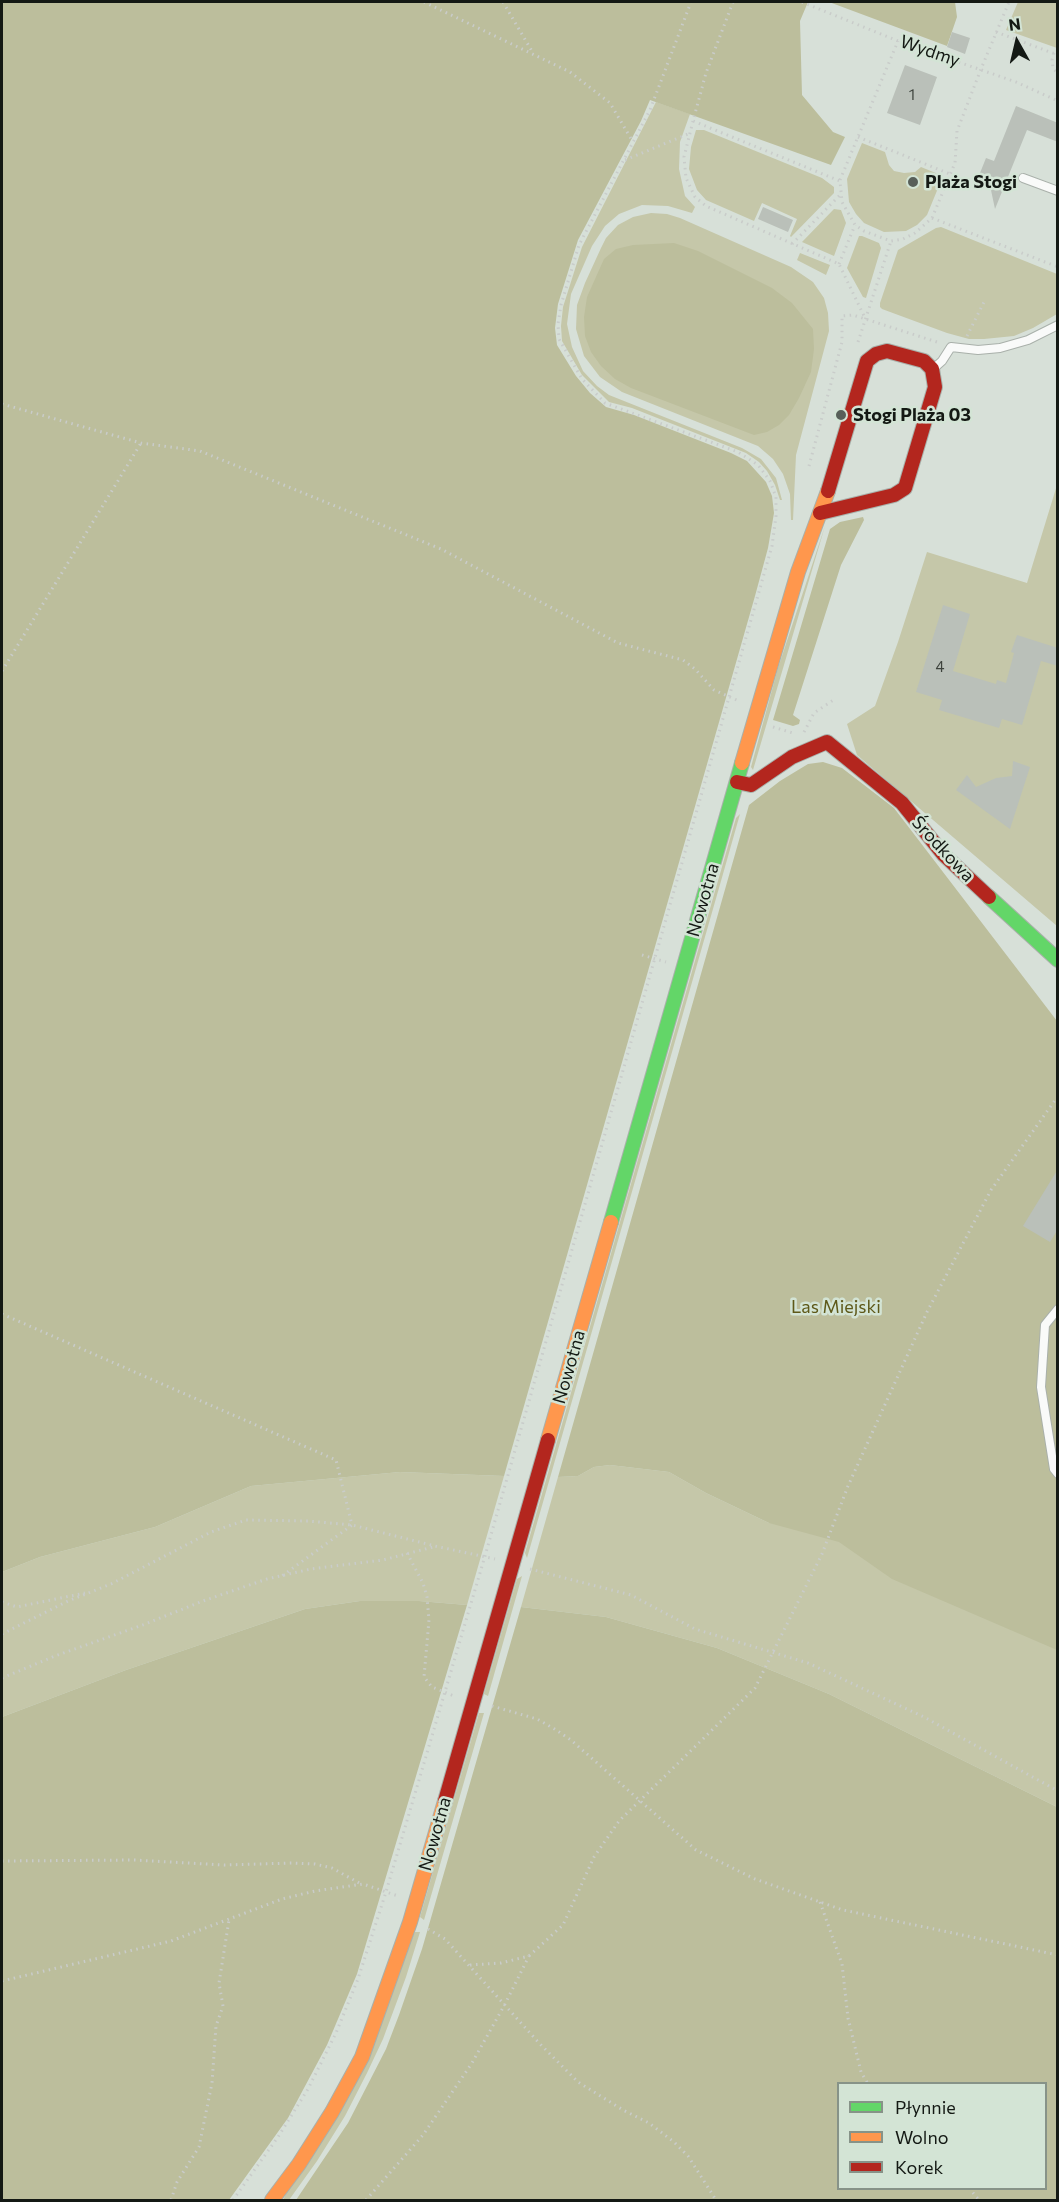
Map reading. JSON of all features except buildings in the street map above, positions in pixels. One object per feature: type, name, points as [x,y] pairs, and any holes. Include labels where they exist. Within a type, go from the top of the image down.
[{"type":"street","name":"Nowotna","points":[[272,2200],[310,2147],[362,2057],[410,1922],[758,707],[798,572],[820,513],[867,362],[876,354],[887,351],[924,361],[932,369]]},
{"type":"street","points":[[820,513],[894,495],[905,488],[935,387],[932,369]]},
{"type":"street","name":"Środkowa","points":[[737,782],[751,785],[792,757],[827,742],[902,803],[944,855],[1058,960]]},
{"type":"lane","points":[[1023,178],[1058,191]]},
{"type":"lane","points":[[932,369],[942,361],[951,347],[978,350],[1000,348],[1028,340],[1058,325]]},
{"type":"lane","points":[[1058,1309],[1046,1325],[1041,1387],[1054,1468],[1058,1474]]},
{"type":"path","points":[[424,2],[570,72],[610,104],[633,142]]},
{"type":"path","points":[[503,2],[534,54]]},
{"type":"path","points":[[233,2200],[278,2137],[308,2089],[336,2033],[358,1979],[386,1892],[485,1556],[772,546],[776,497],[770,481],[758,465],[738,452],[604,403],[582,379],[559,339],[558,324],[561,305],[579,245],[650,110],[691,2]]},
{"type":"path","points":[[733,2],[706,73],[684,149],[688,186],[695,197],[706,206],[838,264],[865,318]]},
{"type":"path","name":"Wydmy","points":[[802,2],[898,41],[981,69],[1057,100]]},
{"type":"path","points":[[898,41],[840,181],[840,195],[855,225],[864,231],[891,241],[903,239],[915,233],[932,218],[955,163],[957,131],[1010,2]]},
{"type":"path","points":[[996,32],[1056,54],[1052,60],[1053,68],[1058,74]]},
{"type":"path","points":[[693,121],[840,181]]},
{"type":"path","points":[[624,160],[688,134]]},
{"type":"path","points":[[858,137],[950,174]]},
{"type":"path","points":[[792,244],[840,195]]},
{"type":"path","points":[[932,218],[1058,267]]},
{"type":"path","points":[[838,264],[855,225]]},
{"type":"path","points":[[865,318],[873,302],[891,241]]},
{"type":"path","points":[[963,348],[985,300]]},
{"type":"path","points":[[809,466],[842,342],[842,316],[853,315],[865,318],[951,347]]},
{"type":"path","points":[[2,404],[141,443],[200,451],[441,549],[618,642],[683,660],[695,669],[714,690],[758,707]]},
{"type":"path","points":[[2,671],[141,443]]},
{"type":"path","points":[[801,736],[814,713],[835,699]]},
{"type":"path","points":[[366,2200],[423,2135],[472,2063],[529,1956],[563,1925],[594,1857],[619,1821],[755,1688],[822,1554],[848,1486],[927,1312],[991,1190],[1058,1096]]},
{"type":"path","points":[[2,1314],[336,1460],[352,1525]]},
{"type":"path","points":[[2,1634],[68,1601],[111,1584],[211,1532],[246,1520],[309,1521],[352,1525],[485,1556],[631,1595],[695,1629],[808,1663],[924,1717],[1058,1791]]},
{"type":"path","points":[[282,1576],[352,1525]]},
{"type":"path","points":[[2,1678],[203,1600],[311,1569],[383,1560],[435,1546]]},
{"type":"path","points":[[407,1553],[423,1583],[427,1597],[429,1620],[424,1677],[432,1687],[445,1693],[519,1712],[545,1724],[571,1740],[696,1850],[755,1879],[843,1910],[1058,1955]]},
{"type":"path","points":[[2,1602],[16,1607],[91,1592]]},
{"type":"path","points":[[2,1861],[134,1860],[224,1865],[315,1864],[332,1868],[363,1884],[416,1901]]},
{"type":"path","points":[[2,1981],[171,1941],[282,1899],[315,1891],[363,1884]]},
{"type":"path","points":[[820,1902],[842,1964],[848,2018],[861,2072],[867,2082]]},
{"type":"path","points":[[171,2200],[177,2182],[199,2147],[212,2083],[216,2026],[223,2006],[219,1983],[229,1920]]},
{"type":"path","points":[[410,1922],[425,1927],[445,1939],[578,2082],[623,2110],[649,2122],[674,2142],[688,2156],[716,2200]]},
{"type":"path","points":[[470,1965],[501,1963],[529,1956]]},
{"type":"green space","points":[[2,2],[808,2],[800,21],[802,95],[833,132],[845,137],[831,165],[650,100],[578,240],[558,304],[555,328],[557,345],[576,376],[590,393],[606,407],[634,415],[747,461],[766,482],[772,496],[774,513],[768,548],[755,596],[504,1476],[400,1472],[251,1486],[155,1527],[40,1557],[2,1572]]},
{"type":"green space","points":[[829,2],[955,2],[957,17],[947,46]]},
{"type":"green space","points":[[1018,2],[1057,2],[1057,48],[1006,30]]},
{"type":"green space","points":[[656,102],[690,114],[680,142],[679,169],[685,196],[695,207],[692,213],[668,206],[642,205],[619,214],[605,226],[592,246],[571,294],[567,324],[572,347],[583,371],[609,395],[742,448],[761,459],[776,478],[782,500],[767,471],[746,453],[632,408],[609,402],[582,375],[562,341],[563,307],[582,247]]},
{"type":"green space","points":[[696,130],[704,130],[822,178],[834,187],[834,193],[791,237],[797,219],[762,203],[754,221],[706,200],[697,190],[689,169],[691,147]]},
{"type":"green space","points":[[862,143],[885,152],[889,165],[894,171],[915,172],[921,167],[943,176],[927,215],[917,225],[906,231],[884,232],[864,223],[856,214],[849,202],[847,179]]},
{"type":"green space","points":[[834,209],[841,210],[846,223],[834,256],[802,242]]},
{"type":"green space","points":[[651,213],[680,218],[791,267],[813,282],[824,298],[829,331],[796,455],[793,520],[791,520],[790,494],[783,474],[773,459],[758,446],[622,392],[600,377],[584,356],[576,329],[577,305],[601,248],[606,238],[618,225],[633,217]]},
{"type":"green space","points":[[941,227],[1057,274],[1057,314],[1014,336],[969,339],[882,309],[880,303],[898,250]]},
{"type":"green space","points":[[859,236],[879,243],[881,248],[866,298],[863,297],[847,268]]},
{"type":"green space","points":[[674,243],[698,251],[772,288],[792,303],[813,329],[814,349],[811,372],[789,415],[767,432],[754,435],[631,388],[615,379],[601,366],[591,352],[585,336],[584,317],[587,297],[604,259],[616,249],[633,245]]},
{"type":"green space","points":[[800,253],[830,265],[826,275],[797,260]]},
{"type":"green space","points":[[1057,485],[1057,926],[857,755],[847,724],[875,706],[927,552],[1027,583]]},
{"type":"green space","points":[[863,517],[864,520],[841,565],[793,715],[800,720],[799,724],[793,726],[773,720],[830,529],[840,522]]},
{"type":"green space","points":[[825,526],[753,770],[751,767],[778,668]]},
{"type":"green space","name":"Las Miejski","points":[[823,762],[842,768],[894,808],[1057,1021],[1057,1650],[892,1579],[839,1542],[769,1523],[706,1493],[669,1472],[610,1465],[594,1467],[578,1476],[558,1477],[749,805],[780,781],[808,764]]},
{"type":"green space","points":[[740,814],[527,1558],[525,1553],[736,818]]},
{"type":"green space","points":[[1057,1129],[1057,1807],[829,1694],[717,1648],[606,1617],[521,1607],[558,1477],[578,1476],[594,1467],[610,1465],[669,1472],[706,1493],[769,1523]]},
{"type":"green space","points":[[400,1472],[504,1476],[467,1605],[419,1601],[360,1601],[305,1609],[126,1670],[2,1717],[2,1572],[40,1557],[155,1527],[251,1486]]},
{"type":"green space","points":[[522,1576],[488,1696],[484,1694],[517,1579]]},
{"type":"green space","points":[[360,1601],[419,1601],[467,1605],[357,1974],[327,2045],[288,2118],[229,2200],[2,2200],[2,1717],[126,1670],[305,1609]]},
{"type":"green space","points":[[521,1607],[606,1617],[717,1648],[829,1694],[1057,1807],[1057,2200],[296,2200],[348,2123],[386,2049],[422,1949]]},
{"type":"green space","points":[[479,1713],[484,1713],[424,1920],[420,1917]]},
{"type":"green space","points":[[415,1932],[420,1932],[406,1977],[383,2039],[367,2073],[345,2116],[317,2161],[289,2200],[283,2200]]},
{"type":"traffic: fast","points":[[611,1222],[742,763]]},
{"type":"traffic: fast","points":[[989,897],[1058,960]]},
{"type":"traffic: slow","points":[[742,763],[798,572],[828,491]]},
{"type":"traffic: slow","points":[[548,1440],[611,1222]]},
{"type":"traffic: slow","points":[[272,2200],[299,2164],[332,2112],[362,2057],[410,1922],[445,1801]]},
{"type":"traffic: jam","points":[[820,513],[894,495],[905,488],[935,387],[932,369],[924,361],[887,351],[876,354],[867,361],[828,491]]},
{"type":"traffic: jam","points":[[737,782],[751,785],[792,757],[827,742],[902,803],[944,855],[989,897]]},
{"type":"traffic: jam","points":[[445,1801],[548,1440]]},
{"type":"place","name":"Plaża Stogi","points":[[913,182]]},
{"type":"place","name":"Stogi Plaża 03","points":[[841,415]]}]
